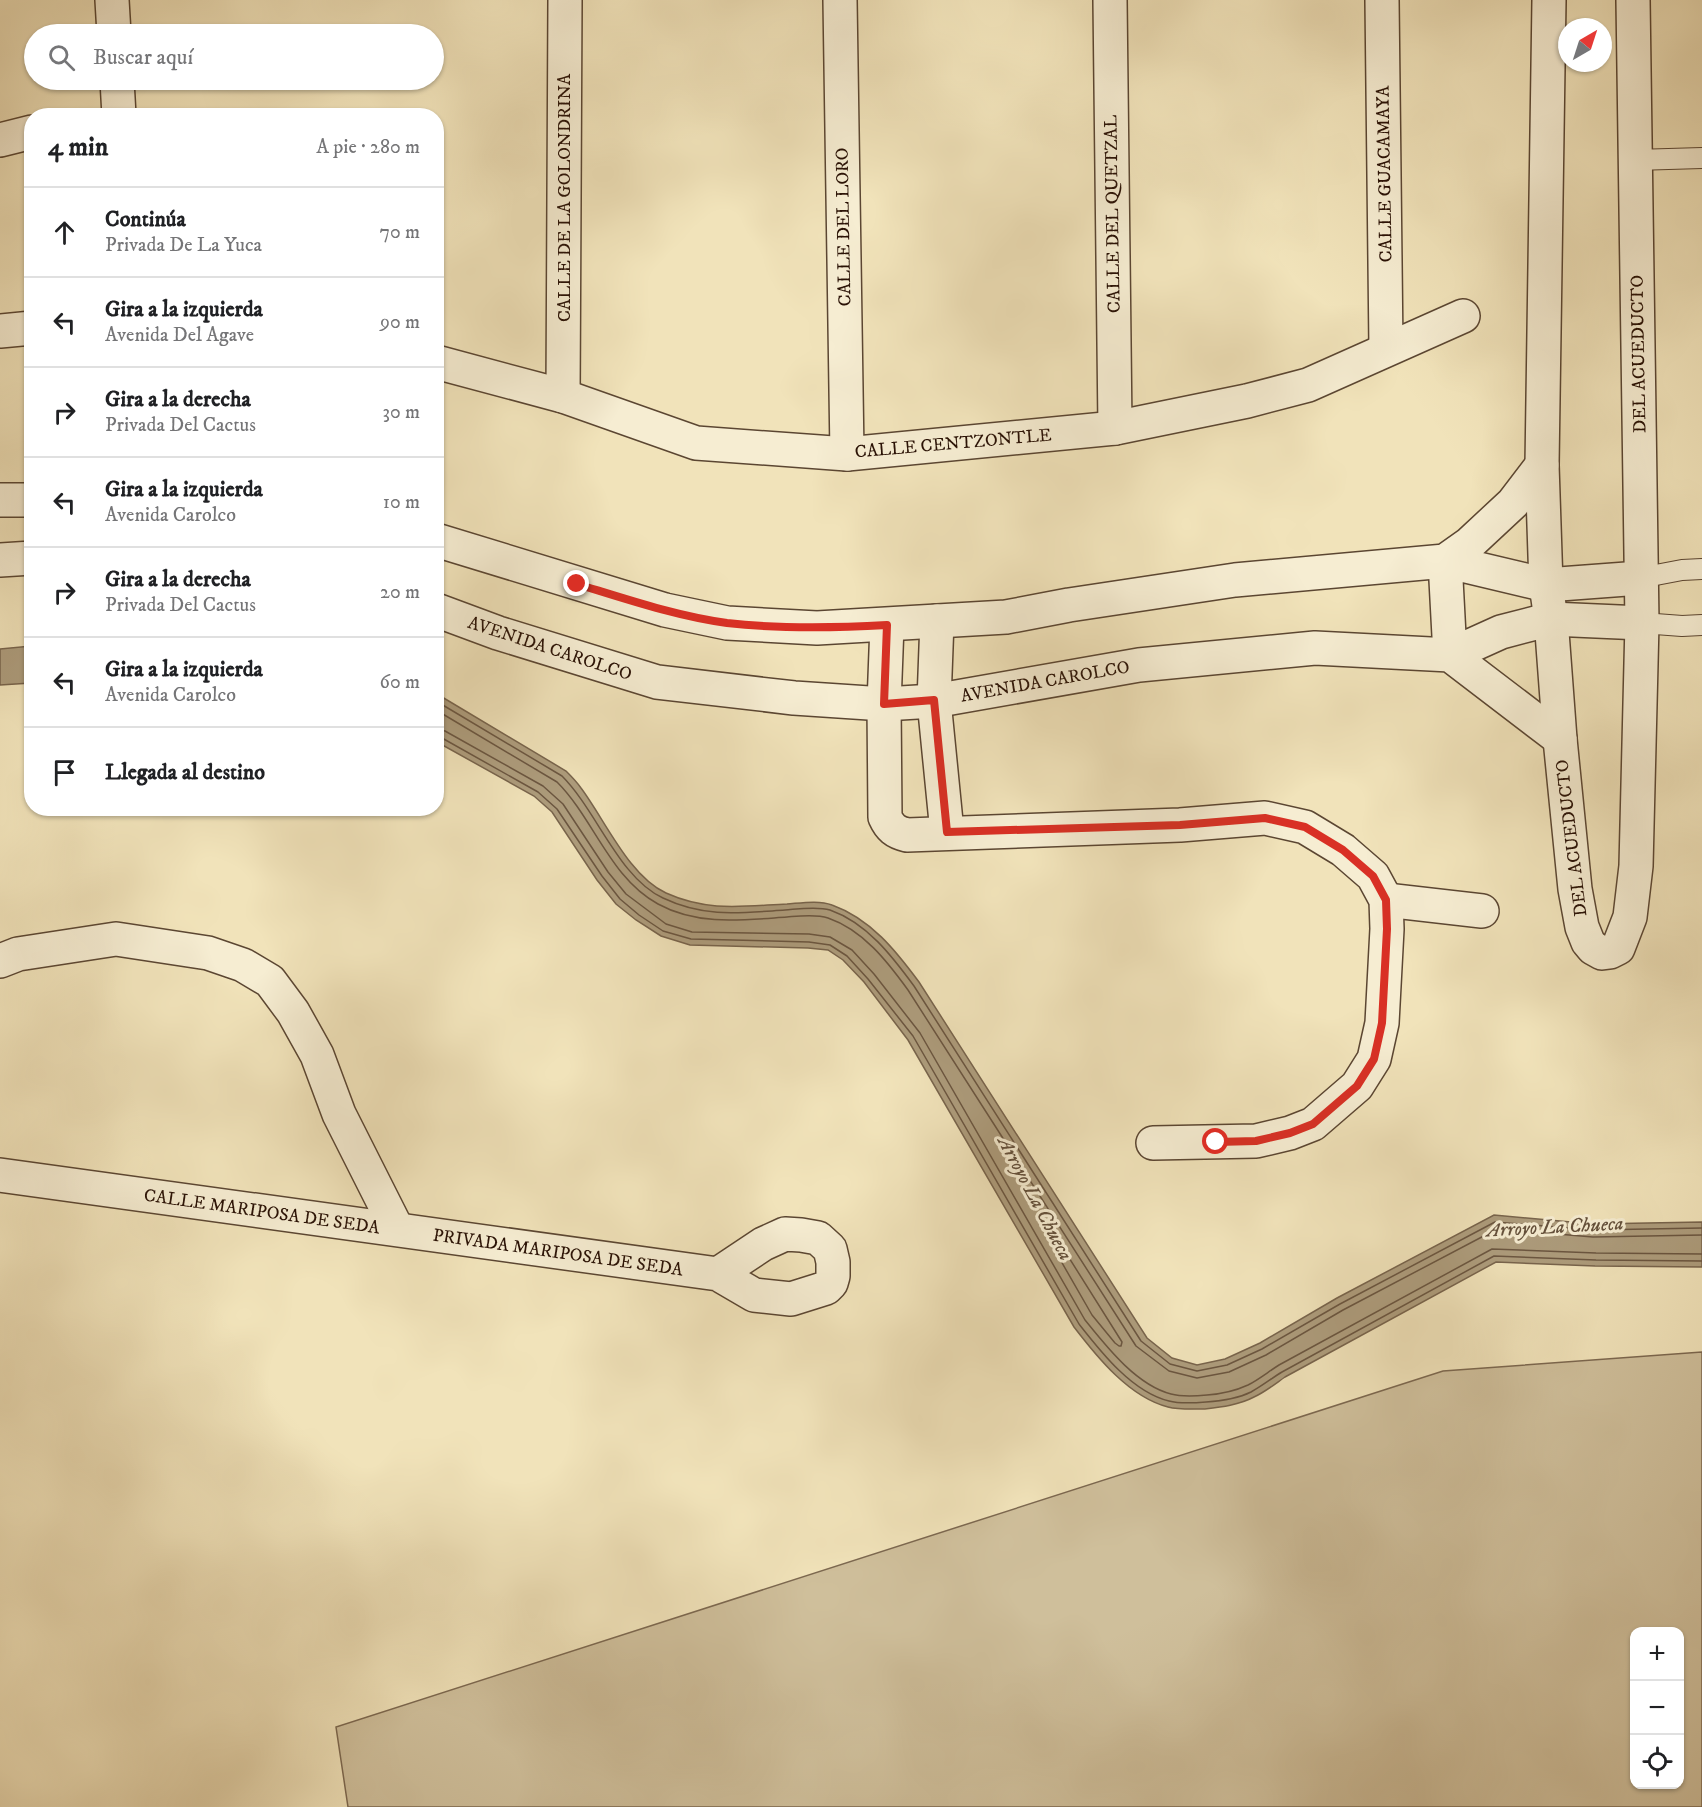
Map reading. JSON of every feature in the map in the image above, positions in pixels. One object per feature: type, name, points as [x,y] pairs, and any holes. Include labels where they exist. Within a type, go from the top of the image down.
[{"type":"street","points":[[112,0],[113,24]]},
{"type":"street","name":"CALLE DE LA GOLONDRINA","points":[[563,396],[565,0]]},
{"type":"street","name":"CALLE DEL LORO","points":[[840,0],[847,454]]},
{"type":"street","name":"CALLE DEL QUETZAL","points":[[1110,0],[1115,428]]},
{"type":"street","name":"CALLE GUACAMAYA","points":[[1382,0],[1386,349]]},
{"type":"street","name":"DEL ACUEDUCTO","points":[[1549,0],[1542,465],[1546,585],[1575,889],[1582,927],[1588,942],[1602,953],[1618,948],[1630,917],[1636,866],[1642,623],[1633,0]]},
{"type":"street","points":[[0,140],[24,134]]},
{"type":"street","name":"CALLE CENTZONTLE","points":[[444,364],[563,396],[696,443],[847,454],[1115,428],[1247,401],[1308,385],[1463,316]]},
{"type":"street","points":[[0,331],[24,329]]},
{"type":"street","points":[[1445,561],[1469,544],[1513,503],[1542,465]]},
{"type":"street","points":[[0,500],[24,500]]},
{"type":"street","points":[[444,542],[665,610],[727,622],[817,628],[1006,617],[1235,580],[1445,561],[1546,585],[1640,578]]},
{"type":"street","points":[[0,560],[24,558]]},
{"type":"street","points":[[1445,561],[1450,655],[1560,739]]},
{"type":"street","name":"AVENIDA CAROLCO","points":[[444,613],[498,633],[657,682],[794,698],[884,704],[934,700],[1139,665],[1315,648],[1450,655],[1501,632],[1551,619],[1642,623]]},
{"type":"street","points":[[937,621],[934,700],[947,832]]},
{"type":"street","points":[[887,625],[884,704],[885,817],[897,832],[907,835],[1180,825],[1265,818],[1305,827],[1343,850],[1373,876],[1386,900],[1387,929],[1382,1023],[1374,1059],[1357,1086],[1313,1124],[1290,1133],[1256,1141],[1153,1143]]},
{"type":"street","points":[[1386,900],[1482,911]]},
{"type":"street","name":"CALLE MARIPOSA DE SEDA","points":[[0,961],[18,954],[116,939],[208,953],[243,965],[270,981],[293,1012],[317,1055],[339,1114],[398,1229]]},
{"type":"street","name":"CALLE MARIPOSA DE SEDA","points":[[0,1175],[398,1229]]},
{"type":"street","name":"PRIVADA MARIPOSA DE SEDA","points":[[398,1229],[718,1274]]},
{"type":"lane","points":[[1635,160],[1702,158]]},
{"type":"lane","points":[[1640,578],[1682,570],[1702,569]]},
{"type":"lane","points":[[1642,623],[1702,625]]},
{"type":"shaded area","points":[[1702,1352],[1702,1807],[348,1807],[336,1727],[1443,1371]]},
{"type":"water","points":[[24,647],[24,683],[0,685],[0,649]]},
{"type":"water","name":"Arroyo La Chueca","points":[[444,698],[566,771],[581,788],[629,861],[640,874],[666,893],[696,903],[726,906],[827,903],[846,911],[871,927],[919,982],[1147,1338],[1172,1358],[1197,1365],[1225,1359],[1260,1343],[1337,1298],[1494,1215],[1593,1224],[1702,1222],[1702,1267],[1496,1262],[1285,1377],[1248,1400],[1204,1409],[1177,1409],[1154,1402],[1127,1385],[1115,1374],[1074,1327],[908,1040],[864,982],[843,960],[828,950],[690,945],[661,936],[616,904],[597,880],[552,812],[534,796],[444,746]]},
{"type":"route","points":[[577,584],[665,610],[727,622],[817,628],[887,625],[884,704],[934,700],[947,832],[1180,825],[1265,818],[1305,827],[1343,850],[1373,876],[1386,900],[1387,929],[1382,1023],[1374,1059],[1357,1086],[1313,1124],[1290,1133],[1256,1141],[1216,1142]]}]
